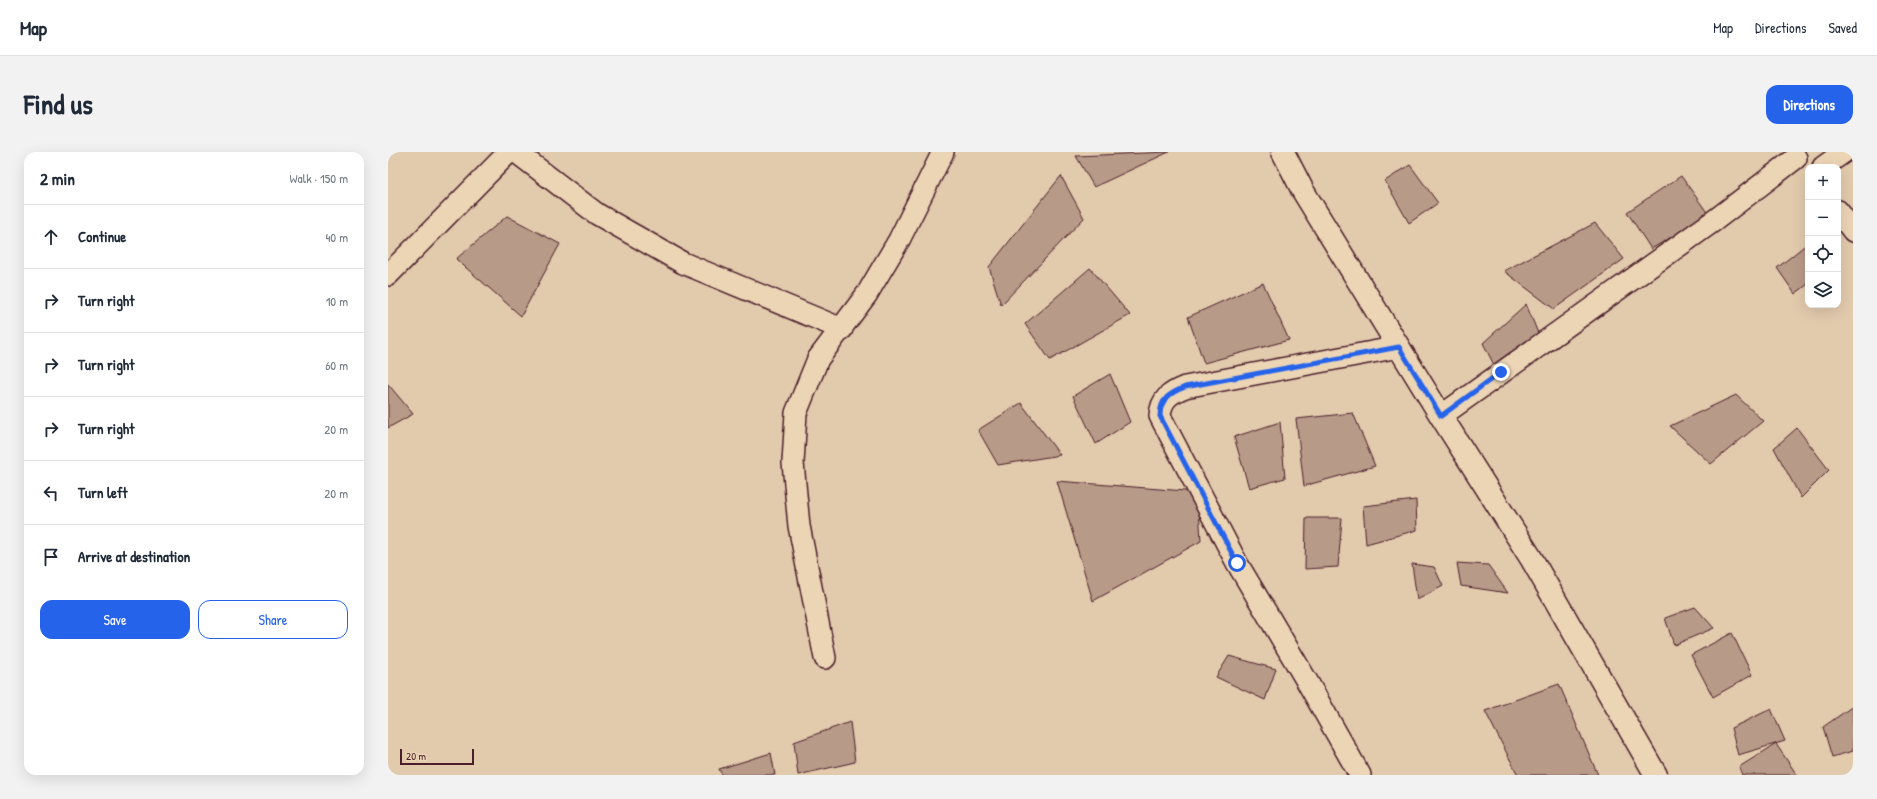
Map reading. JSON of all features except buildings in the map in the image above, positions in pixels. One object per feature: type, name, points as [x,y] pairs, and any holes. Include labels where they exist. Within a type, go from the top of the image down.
[{"type":"main road","points":[[1283,152],[1303,190],[1441,416],[1531,558],[1656,775]]},
{"type":"street","points":[[388,275],[509,152]]},
{"type":"street","points":[[516,152],[597,214],[683,263],[842,329]]},
{"type":"street","points":[[1827,164],[1844,152]]},
{"type":"street","points":[[825,658],[799,526],[793,463],[796,413],[818,360],[867,294],[899,240],[940,153]]},
{"type":"street","points":[[1441,416],[1799,161]]},
{"type":"street","points":[[1841,215],[1853,231]]},
{"type":"street","points":[[1360,775],[1237,563],[1160,416],[1160,407],[1170,393],[1185,387],[1399,347]]},
{"type":"route","points":[[1237,563],[1160,416],[1160,407],[1170,393],[1185,387],[1399,347],[1441,416],[1501,372]]}]
